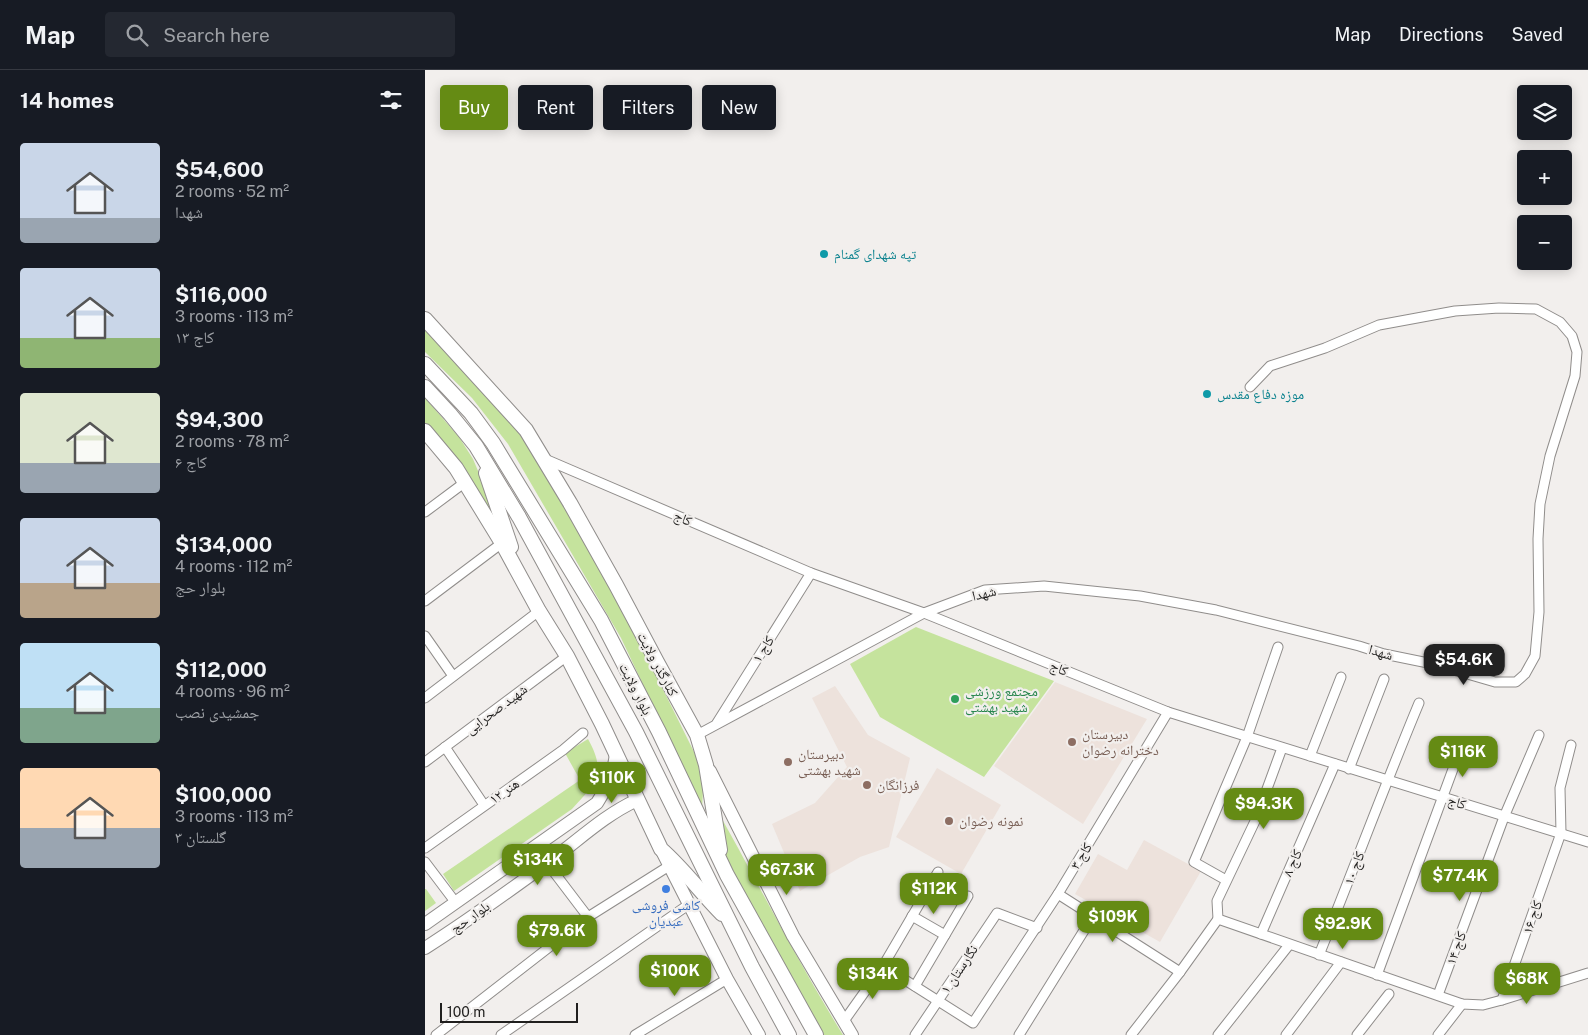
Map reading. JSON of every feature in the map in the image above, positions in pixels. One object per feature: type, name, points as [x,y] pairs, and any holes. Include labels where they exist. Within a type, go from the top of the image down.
[{"type":"main road","name":"کنارگذر ولایت","points":[[425,319],[526,430],[616,585],[697,735],[706,765],[793,936],[852,1035]]},
{"type":"main road","name":"بلوار ولایت","points":[[425,364],[471,413],[498,450],[601,620],[659,732],[727,875],[815,1035]]},
{"type":"main road","name":"بلوار ولایت","points":[[425,387],[476,446],[519,517],[636,732],[752,967],[790,1035]]},
{"type":"main road","points":[[425,432],[456,468],[567,656],[616,753],[688,905],[759,1035]]},
{"type":"main road","points":[[476,446],[510,545],[512,561]]},
{"type":"main road","name":"بلوار حج","points":[[425,924],[597,803],[610,782],[615,768],[616,753]]},
{"type":"main road","points":[[706,765],[719,834],[721,861]]},
{"type":"main road","name":"بلوار حج","points":[[425,948],[547,863],[618,808],[637,800]]},
{"type":"main road","points":[[591,808],[595,807],[601,811],[600,821]]},
{"type":"main road","points":[[661,849],[676,862],[697,888],[730,922]]},
{"type":"main road","points":[[752,967],[775,998],[781,1000],[787,996],[785,978]]},
{"type":"main road","points":[[790,1035],[791,1028],[798,1024],[802,1025],[811,1035]]},
{"type":"street","name":"شهدا","points":[[697,735],[924,613],[985,590],[1044,586],[1140,596],[1216,610],[1384,654],[1433,664],[1495,682],[1516,682],[1525,674],[1535,656],[1539,612],[1538,539],[1540,504],[1550,456],[1575,376],[1577,352],[1572,336],[1560,322],[1536,309],[1499,308],[1455,311],[1379,325],[1325,348],[1270,366],[1250,387]]},
{"type":"street","name":"کاج","points":[[543,459],[811,572],[924,613],[1168,712],[1588,842]]},
{"type":"street","points":[[425,512],[465,483]]},
{"type":"street","points":[[425,601],[502,543]]},
{"type":"street","name":"کاج ۱","points":[[716,724],[811,572]]},
{"type":"street","points":[[425,698],[539,611]]},
{"type":"street","points":[[425,636],[453,676]]},
{"type":"street","points":[[1226,880],[1194,862],[1247,737],[1278,647]]},
{"type":"street","name":"شهید صحرایی","points":[[425,762],[567,656]]},
{"type":"street","points":[[1310,756],[1341,677]]},
{"type":"street","points":[[1349,769],[1384,679]]},
{"type":"street","name":"کاج ۱۰","points":[[1319,955],[1419,703]]},
{"type":"street","name":"کاج ۳","points":[[937,1001],[973,1023],[1037,928],[1168,712]]},
{"type":"street","name":"هنر ۱۲","points":[[425,848],[563,750],[583,733]]},
{"type":"street","name":"کاج ۱۴","points":[[1438,996],[1504,816],[1539,735]]},
{"type":"street","points":[[1561,833],[1560,788],[1571,745]]},
{"type":"street","points":[[445,747],[484,805]]},
{"type":"street","points":[[1131,1035],[1218,919],[1217,901],[1256,820],[1282,748]]},
{"type":"street","points":[[1377,975],[1460,750]]},
{"type":"street","name":"کاج ۸","points":[[1261,934],[1335,764]]},
{"type":"street","name":"کاج ۱۶","points":[[1502,1000],[1561,833]]},
{"type":"street","points":[[425,862],[456,903]]},
{"type":"street","points":[[547,863],[589,917]]},
{"type":"street","points":[[436,1035],[589,917],[669,866]]},
{"type":"street","points":[[844,1021],[883,966],[938,872]]},
{"type":"street","points":[[1058,894],[1180,972]]},
{"type":"street","points":[[915,986],[968,896]]},
{"type":"street","points":[[501,1035],[688,905]]},
{"type":"street","name":"نگارستان ۱","points":[[915,1035],[997,913],[1037,928]]},
{"type":"street","points":[[912,916],[945,935]]},
{"type":"street","points":[[1019,1035],[1093,916]]},
{"type":"street","points":[[1218,919],[1462,1004],[1483,1005],[1588,972]]},
{"type":"street","points":[[1219,1035],[1289,945]]},
{"type":"street","points":[[1286,1035],[1341,962]]},
{"type":"street","points":[[883,966],[937,1001]]},
{"type":"street","points":[[635,1035],[727,979]]},
{"type":"street","points":[[1357,1035],[1389,994]]},
{"type":"street","points":[[1441,1034],[1462,1004]]},
{"type":"shaded area","name":"دبیرستان دخترانه رضوان","points":[[1055,682],[1147,719],[1083,824],[994,766]]},
{"type":"shaded area","name":"فرزانگان","points":[[835,686],[868,735],[910,758],[889,847],[860,857],[800,891],[772,824],[815,803],[847,767],[812,698]]},
{"type":"shaded area","name":"نمونه رضوان","points":[[937,768],[1001,805],[961,874],[896,837]]},
{"type":"shaded area","points":[[1144,840],[1201,871],[1160,942],[1075,894],[1098,854],[1127,870]]},
{"type":"green space","points":[[425,329],[518,428],[548,477],[636,635],[704,772],[702,809],[621,638],[508,444],[472,398],[425,352]]},
{"type":"green space","points":[[425,398],[459,437],[473,459],[495,511],[491,516],[461,471],[425,423]]},
{"type":"green space","name":"مجتمع ورزشی شهید بهشتی","points":[[916,627],[1054,681],[984,777],[880,717],[850,664]]},
{"type":"green space","points":[[588,739],[594,751],[598,769],[593,784],[580,800],[572,809],[454,891],[443,874],[580,780],[565,753]]},
{"type":"green space","points":[[712,801],[792,948],[843,1035],[824,1035],[775,951],[728,863]]},
{"type":"green space","points":[[425,889],[436,903],[425,911]]},
{"type":"place","name":"تپه شهدای گمنام","points":[[824,254]]},
{"type":"place","name":"موزه دفاع مقدس","points":[[1207,394]]},
{"type":"place","name":"مجتمع ورزشی شهید بهشتی","points":[[955,699]]},
{"type":"place","name":"دبیرستان دخترانه رضوان","points":[[1072,742]]},
{"type":"place","name":"دبیرستان شهید بهشتی","points":[[788,762]]},
{"type":"place","name":"فرزانگان","points":[[867,785]]},
{"type":"place","name":"نمونه رضوان","points":[[949,821]]},
{"type":"place","name":"کاشی فروشی عبدیان","points":[[666,889]]}]
